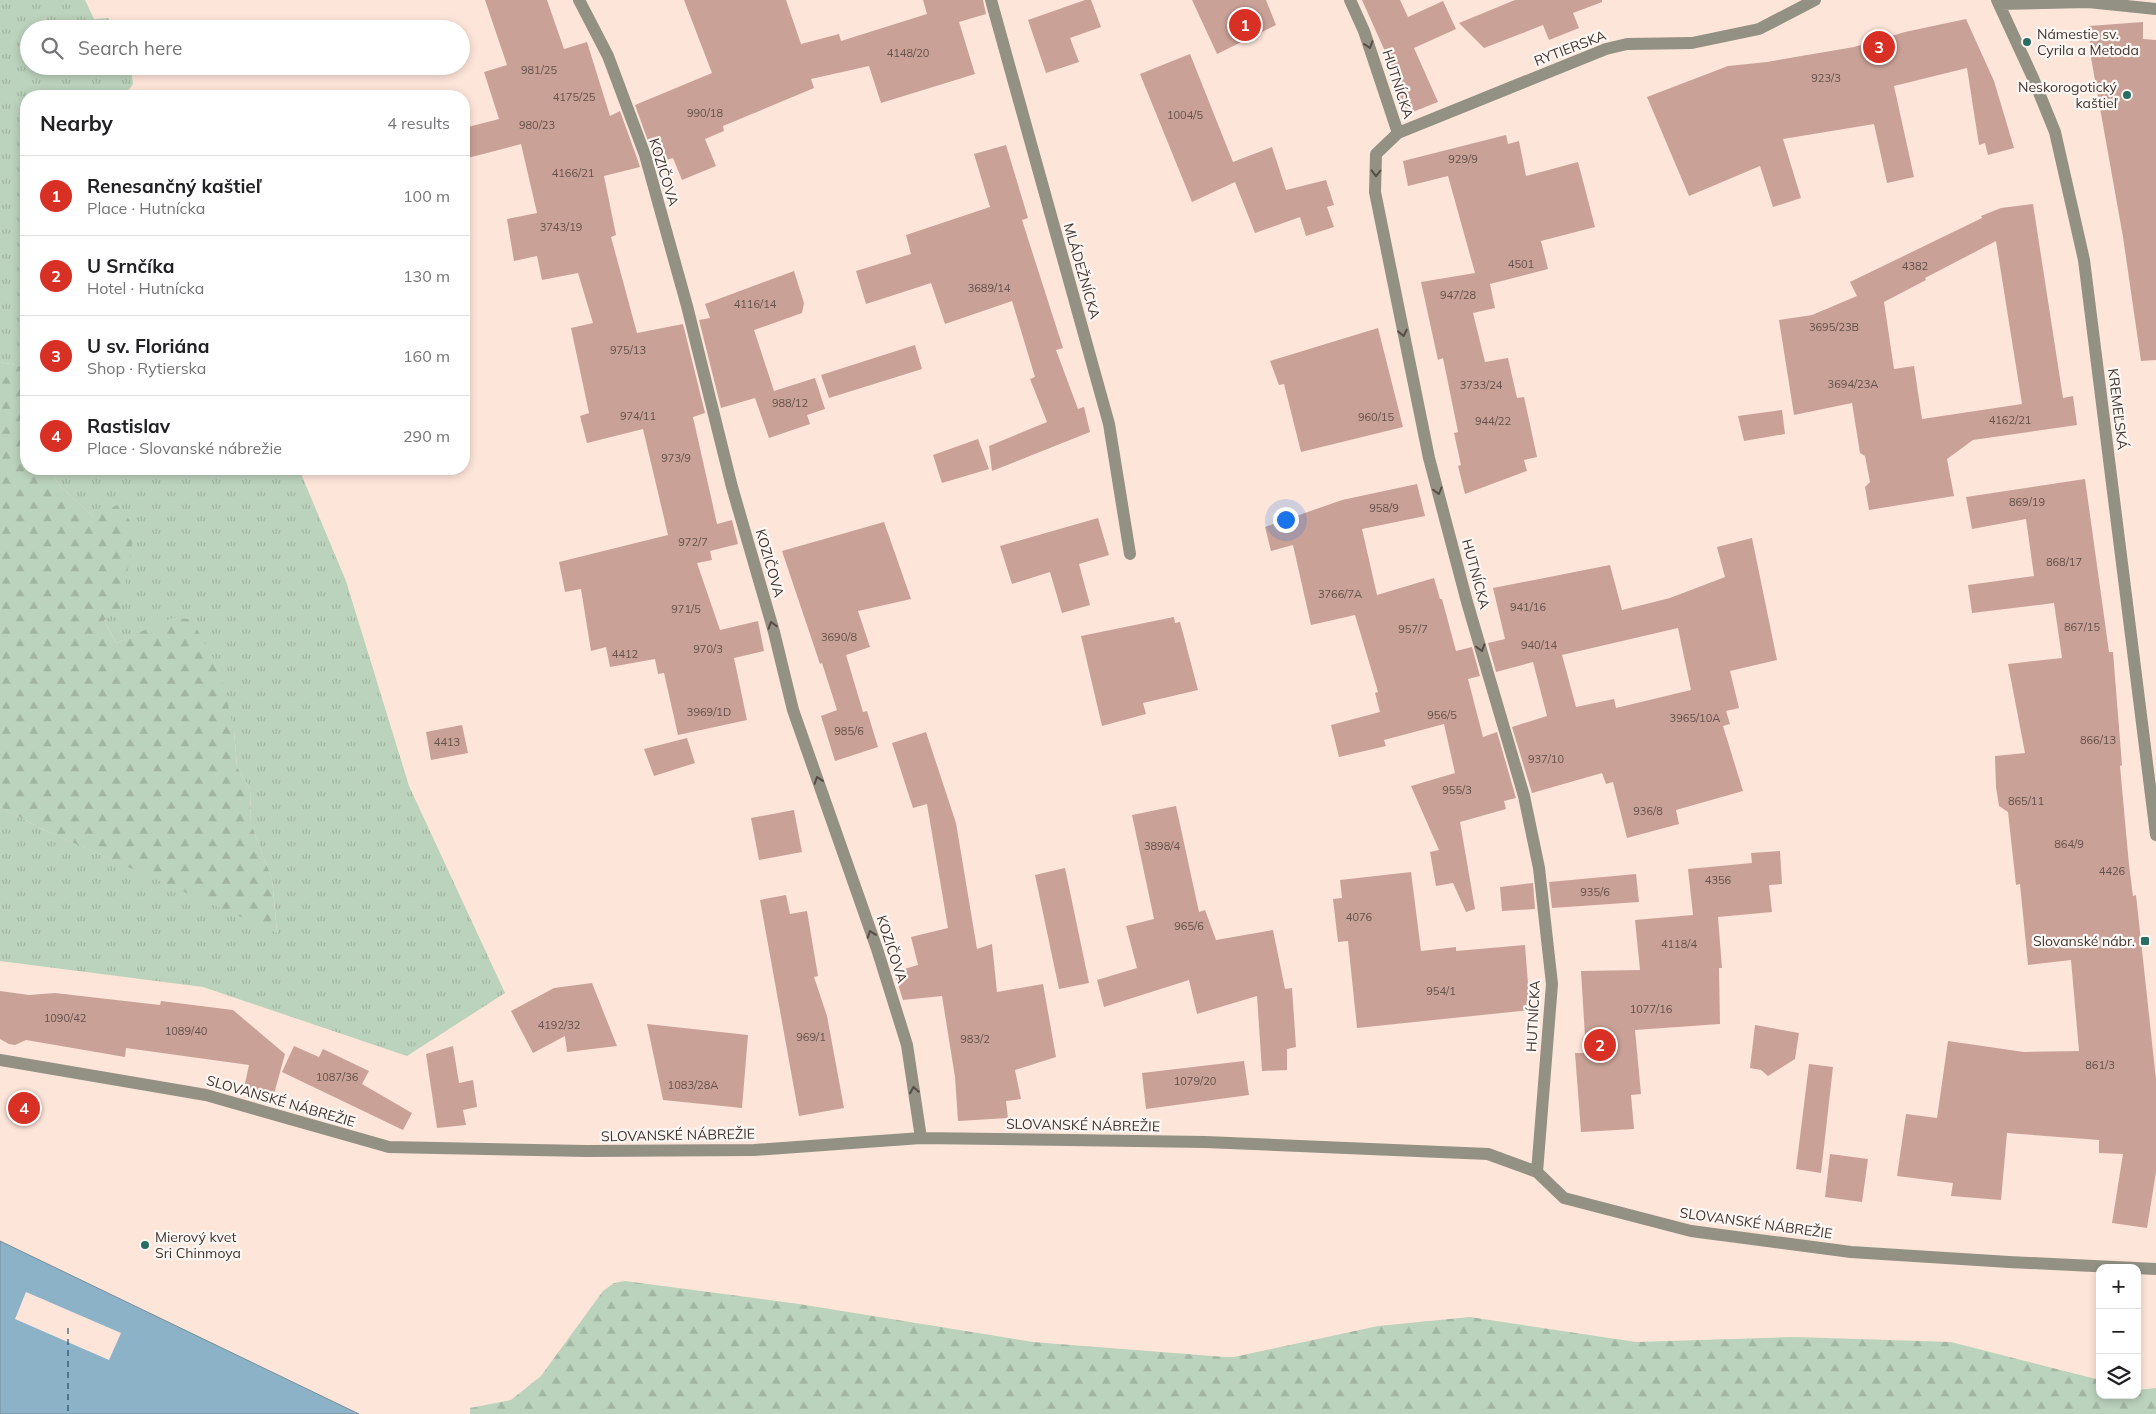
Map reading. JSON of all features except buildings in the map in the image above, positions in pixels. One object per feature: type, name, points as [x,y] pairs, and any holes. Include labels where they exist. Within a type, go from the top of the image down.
[{"type":"street","name":"KOZIČOVA","points":[[580,0],[608,56],[645,155],[687,306],[732,487],[774,632],[793,710],[874,940],[907,1045],[921,1138]]},
{"type":"street","name":"MLÁDEŽNÍCKA","points":[[991,0],[1109,424],[1130,554]]},
{"type":"street","name":"HUTNÍCKA","points":[[1350,0],[1364,31],[1398,133],[1376,154],[1375,192],[1429,458],[1467,602],[1524,796],[1539,868],[1552,984],[1536,1172]]},
{"type":"street","name":"RYTIERSKA","points":[[1398,133],[1606,49],[1627,44],[1692,43],[1759,29],[1815,0]]},
{"type":"street","points":[[1998,2],[2088,2],[2156,9]]},
{"type":"street","name":"KREMEĽSKÁ","points":[[1998,2],[2033,78],[2055,132],[2084,260],[2156,835]]},
{"type":"street","name":"SLOVANSKÉ NÁBREŽIE","points":[[0,1060],[206,1095],[389,1147],[587,1151],[754,1150],[921,1138],[1196,1141],[1389,1148],[1488,1154],[1536,1172],[1564,1198],[1690,1231],[1851,1252],[2156,1269]]},
{"type":"green space","points":[[0,0],[85,0],[94,19],[108,18],[109,20],[20,20],[20,75],[132,75],[133,84],[128,90],[20,90],[20,366],[0,362]]},
{"type":"green space","points":[[0,362],[20,366],[20,475],[54,475],[57,483],[94,517],[117,505],[135,527],[121,610],[104,620],[116,643],[172,618],[191,619],[219,668],[234,730],[237,767],[250,789],[251,824],[272,879],[277,933],[42,829],[0,807]]},
{"type":"green space","points":[[54,475],[302,475],[346,581],[409,786],[505,993],[407,1056],[203,987],[0,961],[0,807],[42,829],[277,932],[272,879],[251,824],[250,789],[237,767],[234,730],[142,632],[116,643],[104,620],[95,518],[57,483]]},
{"type":"green space","points":[[625,1281],[799,1304],[1033,1342],[1225,1357],[1234,1357],[1378,1326],[1470,1317],[1636,1342],[1795,1337],[1951,1342],[2096,1379],[2096,1399],[2141,1399],[2141,1390],[2156,1388],[2156,1414],[470,1414],[470,1408],[511,1400],[541,1376],[603,1291],[614,1283]]},
{"type":"water","points":[[0,1241],[359,1414],[0,1414]]},
{"type":"pier","points":[[26,1292],[121,1333],[109,1360],[15,1319]]},
{"type":"ferry route","points":[[68,1328],[68,1414]]},
{"type":"place","name":"Renesančný kaštieľ","points":[[1245,25]]},
{"type":"place","name":"Námestie sv. Cyrila a Metoda","points":[[2027,42]]},
{"type":"place","name":"U sv. Floriána","points":[[1879,47]]},
{"type":"place","name":"Neskorogotický kaštieľ","points":[[2127,95]]},
{"type":"place","name":"Slovanské nábr.","points":[[2145,941]]},
{"type":"place","name":"U Srnčíka","points":[[1600,1045]]},
{"type":"place","name":"Rastislav","points":[[24,1108]]},
{"type":"place","name":"Mierový kvet Sri Chinmoya","points":[[145,1245]]}]
